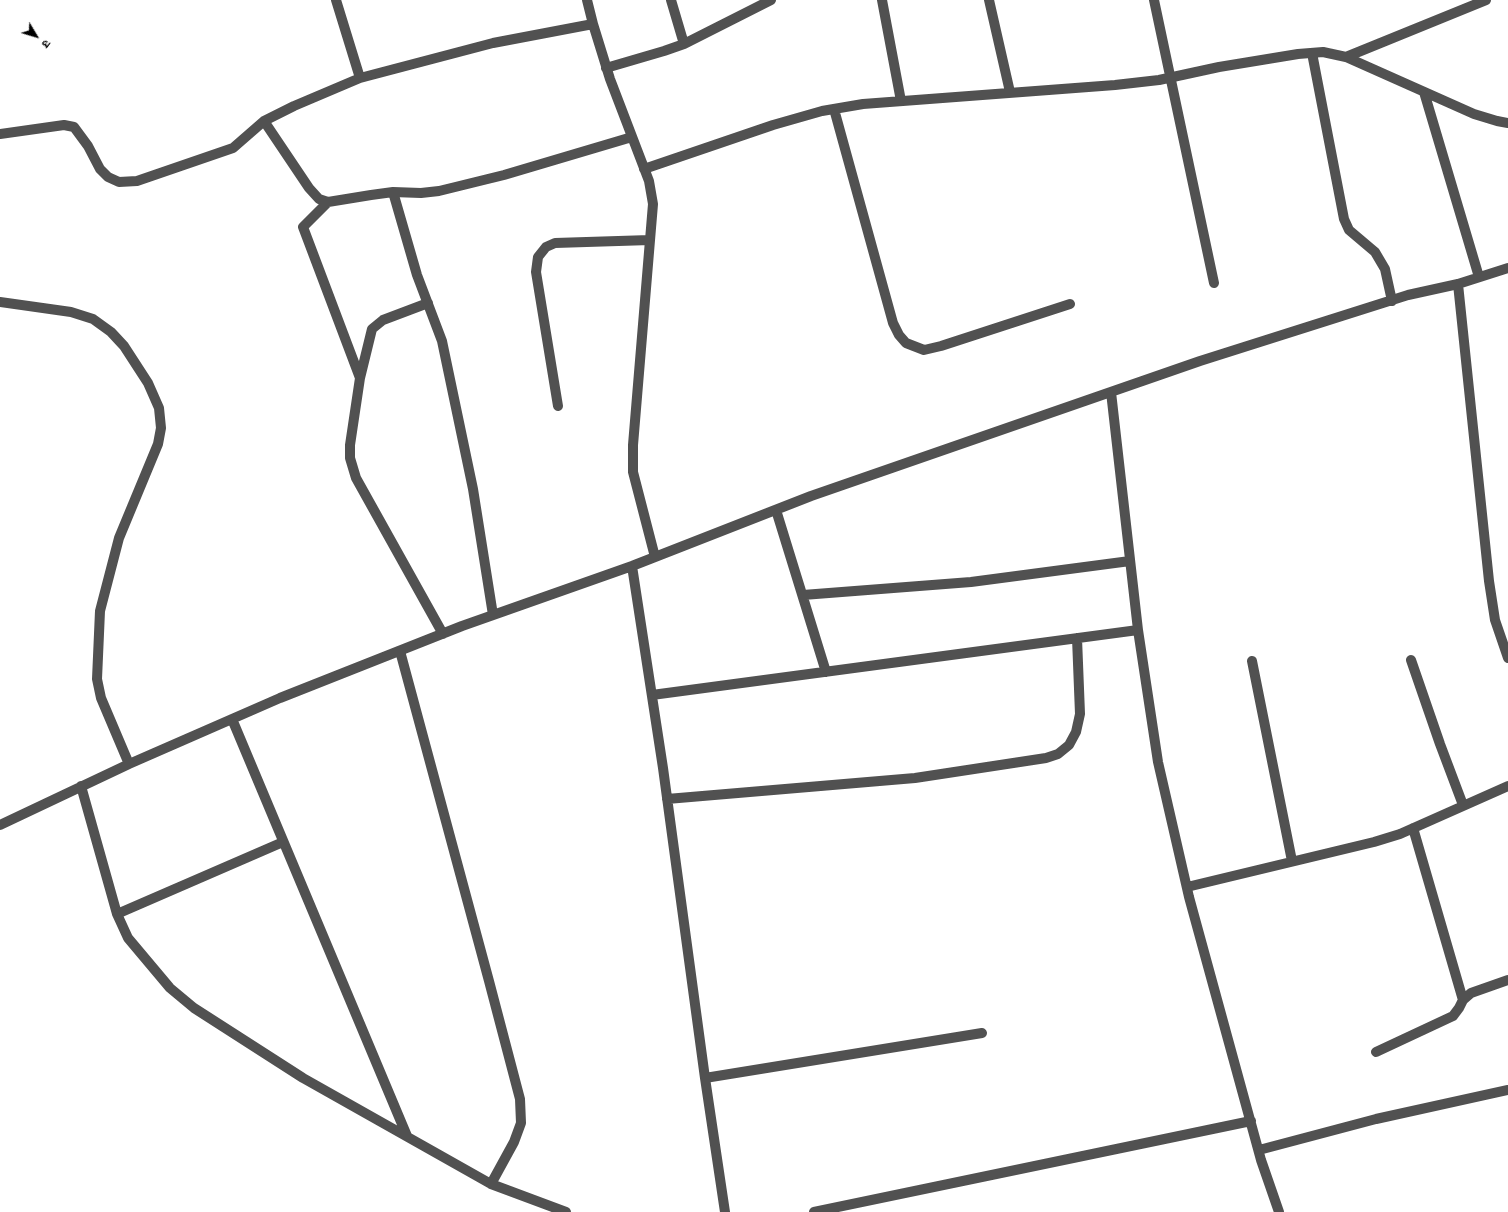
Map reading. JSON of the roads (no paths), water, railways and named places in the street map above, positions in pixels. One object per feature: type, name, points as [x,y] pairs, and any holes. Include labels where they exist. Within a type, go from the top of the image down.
[{"type":"street","points":[[336,0],[360,78]]},
{"type":"street","points":[[587,0],[606,68],[649,181],[653,204],[633,446],[633,472],[655,557]]},
{"type":"street","points":[[671,0],[684,44]]},
{"type":"street","points":[[606,68],[664,52],[684,44],[771,0]]},
{"type":"street","points":[[882,0],[901,101]]},
{"type":"street","points":[[990,0],[1010,92]]},
{"type":"street","points":[[1154,0],[1169,78],[1214,283]]},
{"type":"street","points":[[1346,57],[1486,0]]},
{"type":"street","points":[[0,134],[64,125],[74,127],[88,146],[100,169],[108,177],[119,182],[137,181],[233,148],[264,121],[294,106],[360,78],[493,43],[593,24]]},
{"type":"street","points":[[644,169],[773,125],[834,109],[863,104],[1115,85],[1169,78],[1219,67],[1298,54],[1323,52],[1346,57],[1474,114],[1508,123]]},
{"type":"street","points":[[1312,53],[1344,219],[1349,230],[1375,252],[1385,269],[1392,301]]},
{"type":"street","points":[[1424,92],[1479,277]]},
{"type":"street","points":[[834,109],[893,323],[899,335],[906,343],[924,350],[941,346],[1070,304]]},
{"type":"street","points":[[264,121],[309,188],[319,199],[328,202],[393,192],[421,193],[439,191],[504,175],[632,137]]},
{"type":"street","points":[[393,192],[417,275],[442,341],[473,489],[492,616]]},
{"type":"street","points":[[328,202],[303,227],[360,378]]},
{"type":"street","points":[[558,406],[536,272],[538,257],[546,247],[554,243],[650,240]]},
{"type":"street","points":[[0,825],[129,764],[280,698],[443,634],[632,566],[819,494],[1200,361],[1392,301],[1458,284],[1508,268]]},
{"type":"street","points":[[1458,284],[1489,581],[1495,620],[1508,658]]},
{"type":"street","points":[[0,302],[71,312],[93,319],[111,332],[124,346],[148,383],[159,408],[161,428],[158,444],[119,538],[100,611],[97,680],[101,698],[129,764]]},
{"type":"street","points":[[428,303],[383,320],[372,329],[360,378],[350,445],[350,458],[356,478],[443,634]]},
{"type":"street","points":[[1111,392],[1138,630],[1158,762],[1187,887],[1259,1150],[1279,1212]]},
{"type":"street","points":[[776,510],[826,672]]},
{"type":"street","points":[[803,595],[971,582],[1130,561]]},
{"type":"street","points":[[632,566],[667,799],[725,1212]]},
{"type":"street","points":[[652,695],[1138,630]]},
{"type":"street","points":[[667,799],[915,778],[1046,758],[1058,754],[1069,745],[1076,732],[1080,714],[1077,638]]},
{"type":"street","points":[[400,651],[520,1099],[521,1122],[514,1142],[491,1184]]},
{"type":"street","points":[[1252,660],[1292,861]]},
{"type":"street","points":[[1411,660],[1463,806]]},
{"type":"street","points":[[232,719],[406,1136]]},
{"type":"street","points":[[81,786],[118,914],[128,938],[170,988],[194,1008],[303,1078],[491,1184],[566,1212]]},
{"type":"street","points":[[1187,887],[1374,842],[1400,834],[1508,786]]},
{"type":"street","points":[[1413,828],[1463,1000]]},
{"type":"street","points":[[118,914],[283,842]]},
{"type":"street","points":[[1376,1052],[1453,1016],[1463,1000],[1471,993],[1508,980]]},
{"type":"street","points":[[705,1078],[982,1033]]},
{"type":"street","points":[[1259,1150],[1376,1119],[1508,1090]]},
{"type":"street","points":[[814,1212],[1251,1121]]}]
